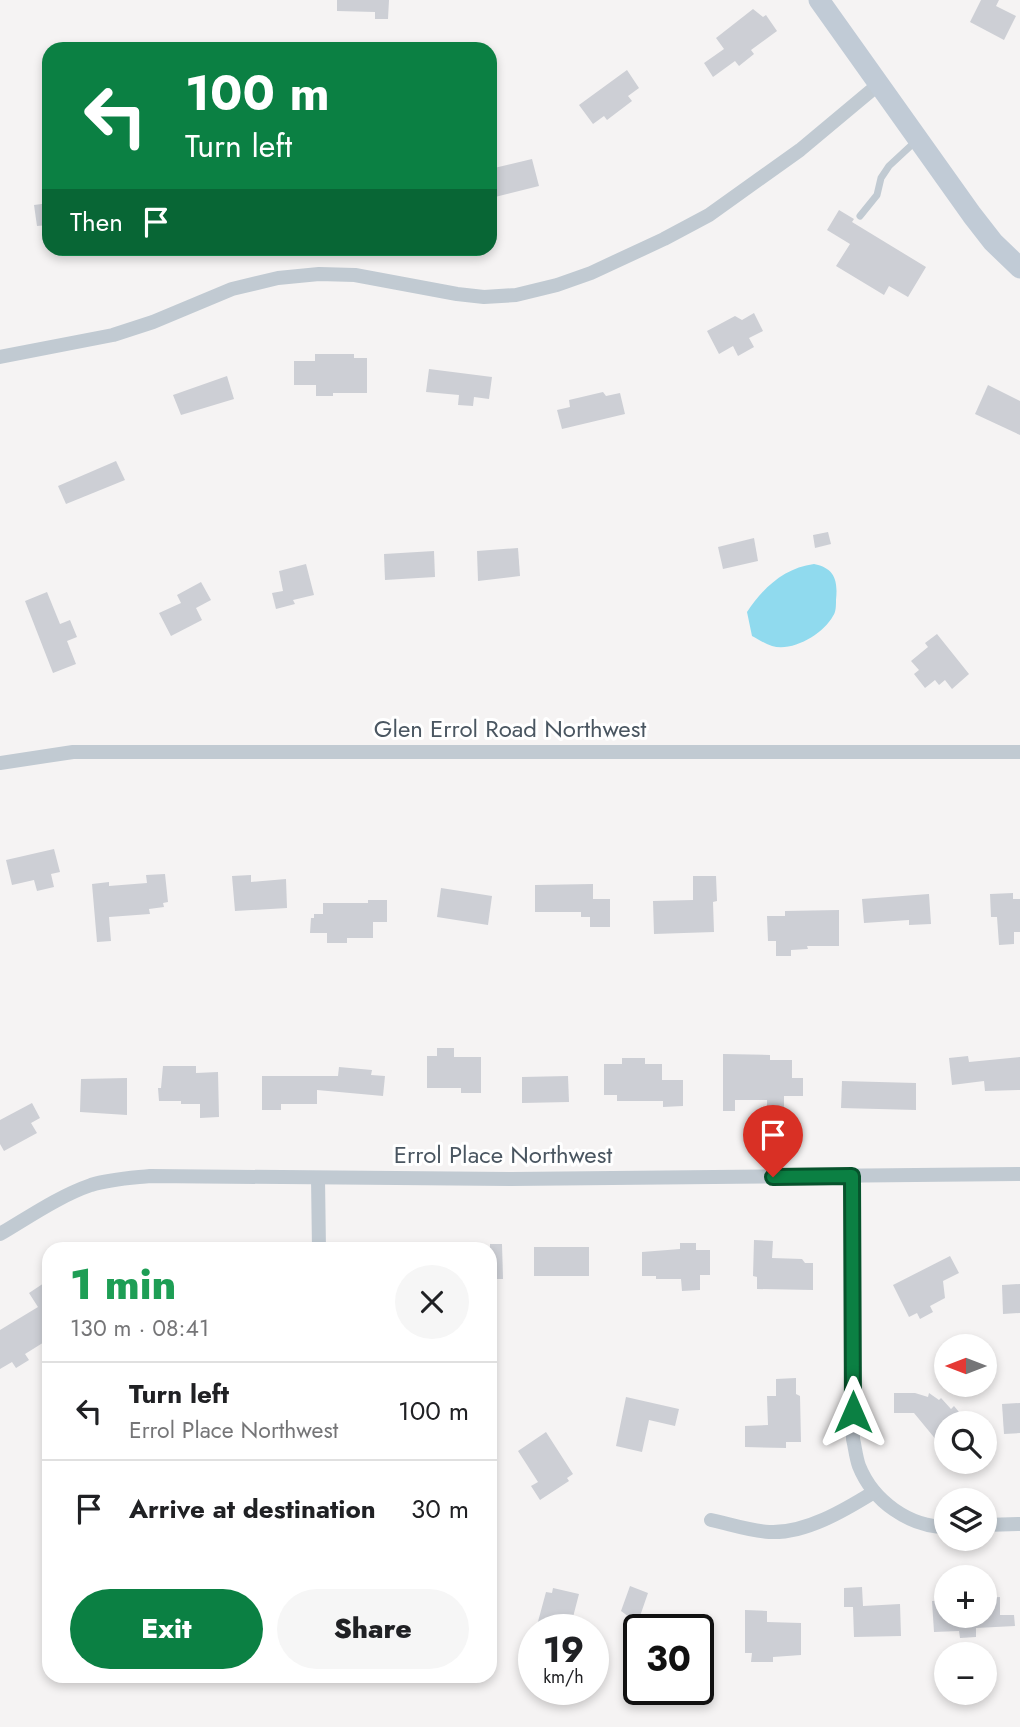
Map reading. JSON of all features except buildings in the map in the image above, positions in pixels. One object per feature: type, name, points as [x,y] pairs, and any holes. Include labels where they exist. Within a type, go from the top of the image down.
[{"type":"street","points":[[819,0],[993,242],[1020,268]]},
{"type":"street","points":[[0,357],[113,335],[153,322],[232,289],[278,278],[318,274],[355,275],[484,297],[516,295],[557,285],[615,262],[709,215],[800,150],[879,84]]},
{"type":"street","name":"Glen Errol Road Northwest","points":[[0,763],[73,752],[1020,752]]},
{"type":"street","name":"Errol Place Northwest","points":[[0,1234],[67,1195],[114,1180],[150,1176],[510,1179],[1020,1174]]},
{"type":"street","points":[[852,1176],[853,1439],[859,1466],[874,1492],[887,1505],[904,1516],[934,1525]]},
{"type":"street","points":[[318,1178],[319,1242]]},
{"type":"street","points":[[711,1520],[771,1532],[807,1526],[843,1512],[874,1492]]},
{"type":"street","points":[[997,1525],[1020,1524]]},
{"type":"lane","points":[[860,216],[877,195],[881,178],[889,166],[918,140]]},
{"type":"water","points":[[814,564],[827,569],[834,576],[836,609],[828,623],[807,640],[789,646],[772,646],[752,636],[747,612],[760,595],[775,580],[793,570]]},
{"type":"route","points":[[773,1177],[852,1176],[853,1412]]}]
